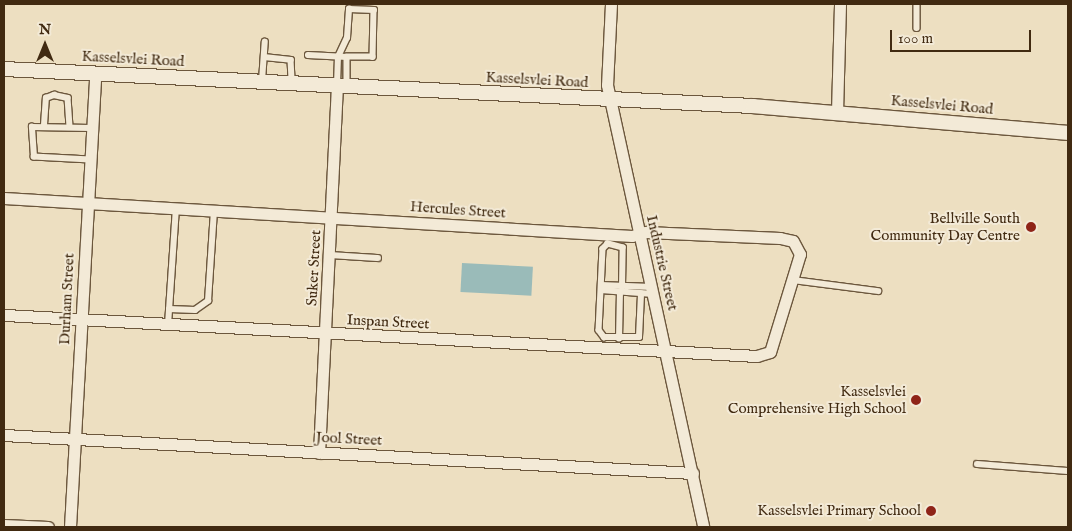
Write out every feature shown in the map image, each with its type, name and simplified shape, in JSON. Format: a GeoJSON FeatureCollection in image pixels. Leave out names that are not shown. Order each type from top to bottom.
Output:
{"type":"FeatureCollection","features":[{"type":"Feature","properties":{"kind":"street","name":"Industrie Street"},"geometry":{"type":"LineString","coordinates":[[611,4],[610,101],[668,353],[703,527]]}},
{"type":"Feature","properties":{"kind":"street"},"geometry":{"type":"LineString","coordinates":[[837,112],[840,4]]}},
{"type":"Feature","properties":{"kind":"street","name":"Kasselsvlei Road"},"geometry":{"type":"LineString","coordinates":[[4,69],[837,112],[1068,133]]}},
{"type":"Feature","properties":{"kind":"street","name":"Durham Street"},"geometry":{"type":"LineString","coordinates":[[70,527],[95,73]]}},
{"type":"Feature","properties":{"kind":"street","name":"Suker Street"},"geometry":{"type":"LineString","coordinates":[[319,453],[331,217],[342,85]]}},
{"type":"Feature","properties":{"kind":"street","name":"Hercules Street"},"geometry":{"type":"LineString","coordinates":[[4,198],[793,241],[800,254],[770,352]]}},
{"type":"Feature","properties":{"kind":"street","name":"Inspan Street"},"geometry":{"type":"LineString","coordinates":[[4,315],[668,353],[756,356],[770,352]]}},
{"type":"Feature","properties":{"kind":"street","name":"Jool Street"},"geometry":{"type":"LineString","coordinates":[[4,436],[693,473]]}},
{"type":"Feature","properties":{"kind":"street"},"geometry":{"type":"LineString","coordinates":[[4,525],[48,527]]}},
{"type":"Feature","properties":{"kind":"lane"},"geometry":{"type":"LineString","coordinates":[[917,4],[917,28]]}},
{"type":"Feature","properties":{"kind":"lane"},"geometry":{"type":"LineString","coordinates":[[308,55],[338,57],[373,57],[374,10],[349,10],[347,38],[338,57],[342,85]]}},
{"type":"Feature","properties":{"kind":"lane"},"geometry":{"type":"LineString","coordinates":[[262,81],[265,42]]}},
{"type":"Feature","properties":{"kind":"lane"},"geometry":{"type":"LineString","coordinates":[[264,57],[291,60],[292,83]]}},
{"type":"Feature","properties":{"kind":"lane"},"geometry":{"type":"LineString","coordinates":[[342,85],[347,57]]}},
{"type":"Feature","properties":{"kind":"lane"},"geometry":{"type":"LineString","coordinates":[[44,125],[46,98],[54,95],[68,98],[70,126]]}},
{"type":"Feature","properties":{"kind":"lane"},"geometry":{"type":"LineString","coordinates":[[90,160],[32,156],[32,126],[92,128]]}},
{"type":"Feature","properties":{"kind":"lane"},"geometry":{"type":"LineString","coordinates":[[168,325],[176,208]]}},
{"type":"Feature","properties":{"kind":"lane"},"geometry":{"type":"LineString","coordinates":[[169,309],[195,310],[208,301],[214,210]]}},
{"type":"Feature","properties":{"kind":"lane"},"geometry":{"type":"LineString","coordinates":[[619,339],[623,248],[610,243],[603,249],[600,333],[619,339],[639,337],[641,294]]}},
{"type":"Feature","properties":{"kind":"lane"},"geometry":{"type":"LineString","coordinates":[[329,255],[378,258]]}},
{"type":"Feature","properties":{"kind":"lane"},"geometry":{"type":"LineString","coordinates":[[793,280],[878,291]]}},
{"type":"Feature","properties":{"kind":"lane"},"geometry":{"type":"LineString","coordinates":[[601,287],[641,294],[652,290]]}},
{"type":"Feature","properties":{"kind":"lane"},"geometry":{"type":"LineString","coordinates":[[621,290],[652,290]]}},
{"type":"Feature","properties":{"kind":"lane"},"geometry":{"type":"LineString","coordinates":[[977,464],[1068,471]]}},
{"type":"Feature","properties":{"kind":"water"},"geometry":{"type":"Polygon","coordinates":[[[462,263],[533,267],[531,296],[460,292],[462,263]]]}},
{"type":"Feature","properties":{"kind":"place","name":"Bellville South Community Day Centre"},"geometry":{"type":"Point","coordinates":[1031,227]}},
{"type":"Feature","properties":{"kind":"place","name":"Kasselsvlei Comprehensive High School"},"geometry":{"type":"Point","coordinates":[916,400]}},
{"type":"Feature","properties":{"kind":"place","name":"Kasselsvlei Primary School"},"geometry":{"type":"Point","coordinates":[931,511]}}]}
